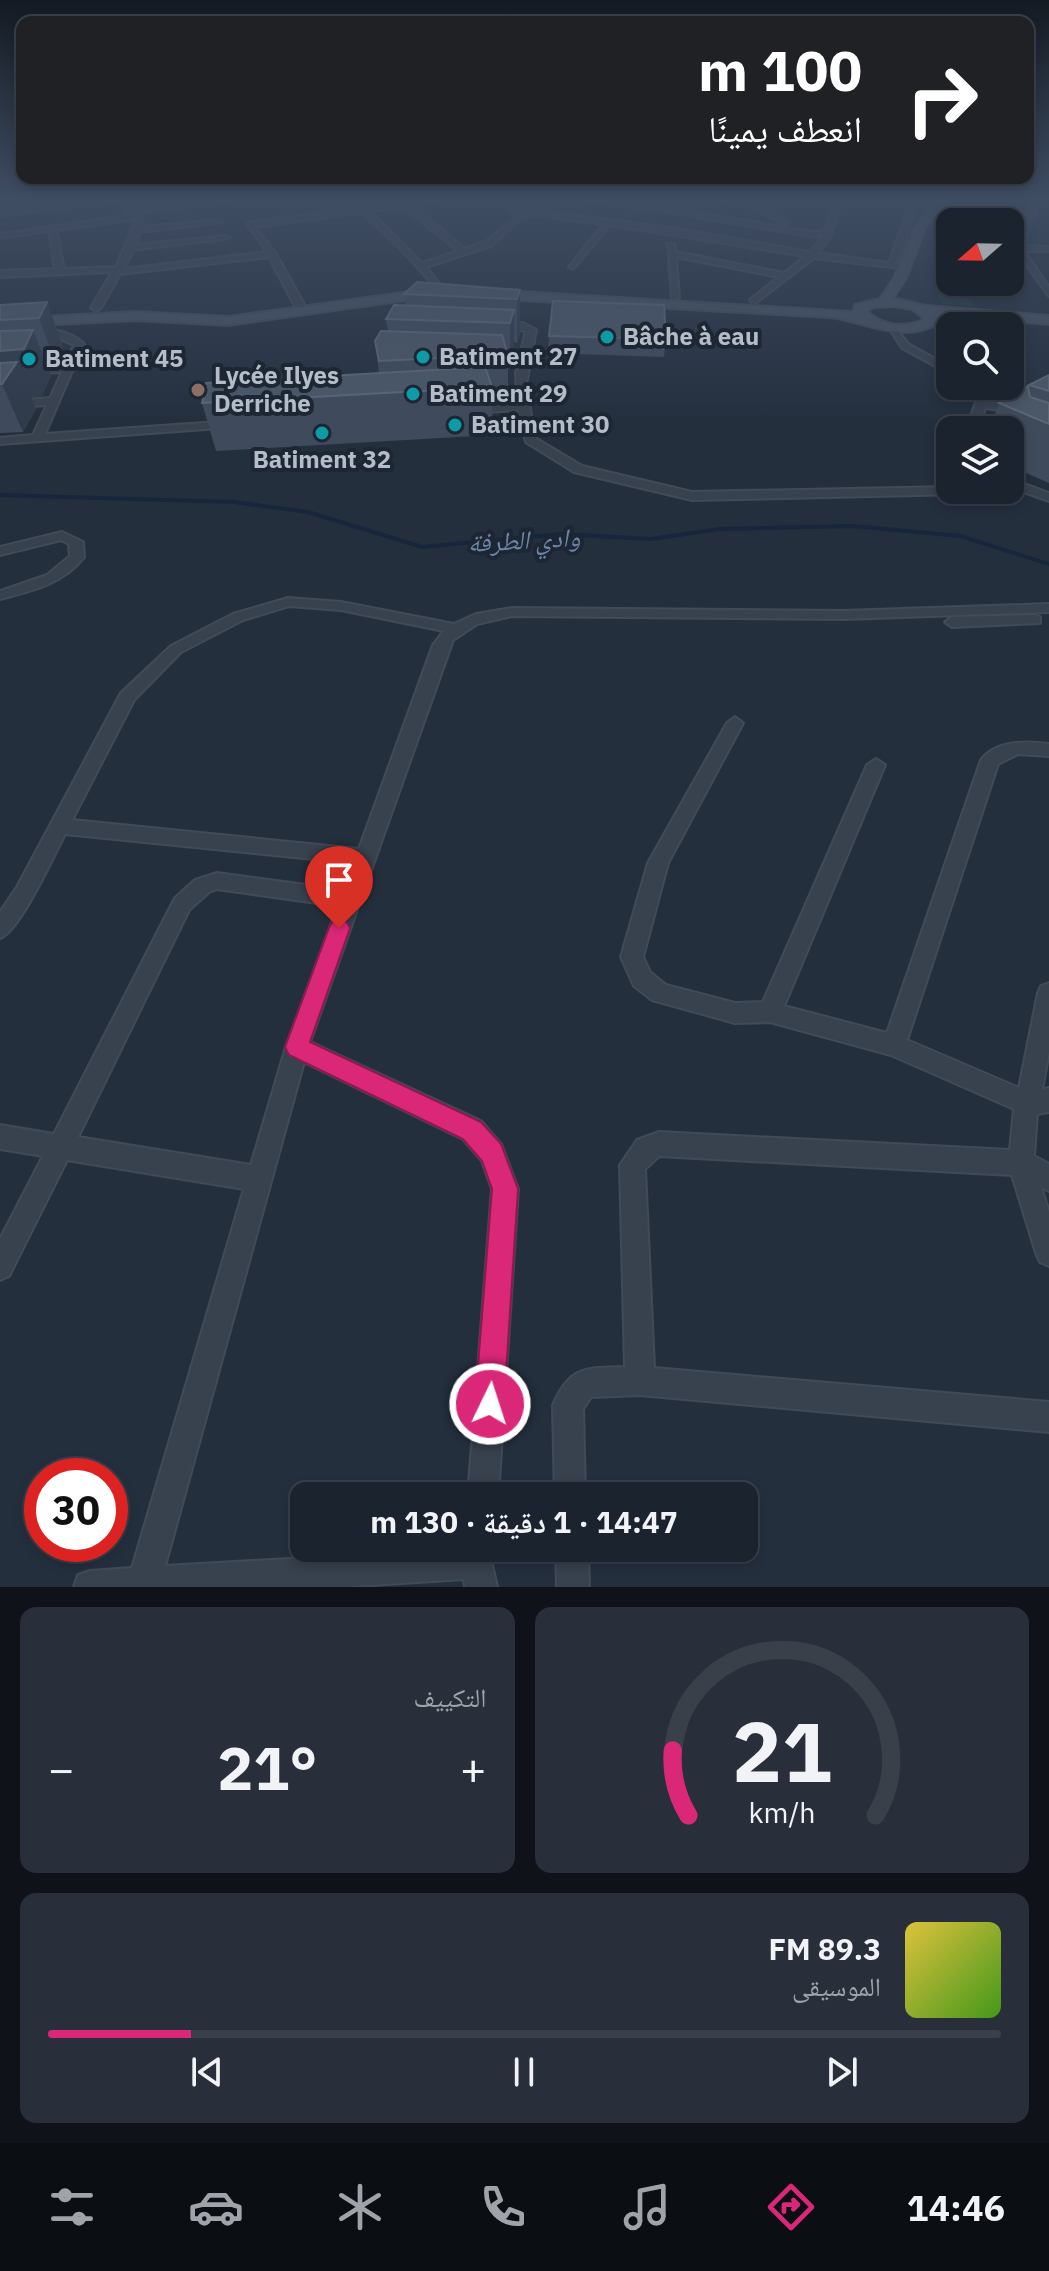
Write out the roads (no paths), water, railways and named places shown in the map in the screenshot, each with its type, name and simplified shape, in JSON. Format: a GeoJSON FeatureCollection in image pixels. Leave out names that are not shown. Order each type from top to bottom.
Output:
{"type":"FeatureCollection","features":[{"type":"Feature","properties":{"kind":"main road"},"geometry":{"type":"LineString","coordinates":[[884,302],[896,272]]}},
{"type":"Feature","properties":{"kind":"main road"},"geometry":{"type":"LineString","coordinates":[[910,293],[917,272]]}},
{"type":"Feature","properties":{"kind":"main road"},"geometry":{"type":"LineString","coordinates":[[0,315],[96,308],[223,313],[438,287],[463,291],[862,313],[910,293]]}},
{"type":"Feature","properties":{"kind":"main road"},"geometry":{"type":"LineString","coordinates":[[0,323],[136,316],[228,321],[418,301],[463,291],[753,302],[862,313],[891,328],[916,328],[929,316],[1049,323]]}},
{"type":"Feature","properties":{"kind":"main road"},"geometry":{"type":"LineString","coordinates":[[910,293],[929,316]]}},
{"type":"Feature","properties":{"kind":"street"},"geometry":{"type":"LineString","coordinates":[[0,274],[39,272]]}},
{"type":"Feature","properties":{"kind":"street"},"geometry":{"type":"LineString","coordinates":[[96,308],[116,272]]}},
{"type":"Feature","properties":{"kind":"street"},"geometry":{"type":"LineString","coordinates":[[282,272],[300,306]]}},
{"type":"Feature","properties":{"kind":"street"},"geometry":{"type":"LineString","coordinates":[[426,272],[438,287]]}},
{"type":"Feature","properties":{"kind":"street"},"geometry":{"type":"LineString","coordinates":[[673,272],[675,298]]}},
{"type":"Feature","properties":{"kind":"street"},"geometry":{"type":"LineString","coordinates":[[766,272],[787,276]]}},
{"type":"Feature","properties":{"kind":"street"},"geometry":{"type":"LineString","coordinates":[[753,302],[792,272]]}},
{"type":"Feature","properties":{"kind":"street"},"geometry":{"type":"LineString","coordinates":[[1034,272],[1049,293]]}},
{"type":"Feature","properties":{"kind":"street"},"geometry":{"type":"LineString","coordinates":[[478,323],[531,330],[519,375],[521,407],[530,440],[578,469],[692,496],[936,491]]}},
{"type":"Feature","properties":{"kind":"street"},"geometry":{"type":"LineString","coordinates":[[891,328],[905,346],[936,363]]}},
{"type":"Feature","properties":{"kind":"street"},"geometry":{"type":"LineString","coordinates":[[0,332],[54,335],[79,344],[37,439]]}},
{"type":"Feature","properties":{"kind":"street"},"geometry":{"type":"LineString","coordinates":[[511,348],[526,349]]}},
{"type":"Feature","properties":{"kind":"street"},"geometry":{"type":"LineString","coordinates":[[0,372],[71,368]]}},
{"type":"Feature","properties":{"kind":"street"},"geometry":{"type":"LineString","coordinates":[[503,374],[519,375]]}},
{"type":"Feature","properties":{"kind":"street"},"geometry":{"type":"LineString","coordinates":[[979,416],[982,400]]}},
{"type":"Feature","properties":{"kind":"street"},"geometry":{"type":"LineString","coordinates":[[0,405],[56,401]]}},
{"type":"Feature","properties":{"kind":"street"},"geometry":{"type":"LineString","coordinates":[[981,404],[1049,414]]}},
{"type":"Feature","properties":{"kind":"street"},"geometry":{"type":"LineString","coordinates":[[460,410],[521,407]]}},
{"type":"Feature","properties":{"kind":"street"},"geometry":{"type":"LineString","coordinates":[[0,441],[247,422]]}},
{"type":"Feature","properties":{"kind":"street"},"geometry":{"type":"LineString","coordinates":[[1024,488],[1049,497]]}},
{"type":"Feature","properties":{"kind":"street"},"geometry":{"type":"LineString","coordinates":[[0,551],[62,536],[76,542],[77,557],[66,571],[40,585],[0,595]]}},
{"type":"Feature","properties":{"kind":"street"},"geometry":{"type":"LineString","coordinates":[[0,929],[24,893],[127,697],[176,649],[238,617],[288,602],[341,606],[464,625],[723,627],[1049,620]]}},
{"type":"Feature","properties":{"kind":"street"},"geometry":{"type":"LineString","coordinates":[[144,1585],[297,1047],[441,645],[464,625],[512,612],[844,615],[1049,608]]}},
{"type":"Feature","properties":{"kind":"street"},"geometry":{"type":"LineString","coordinates":[[735,723],[658,863],[632,957],[642,979],[660,993],[735,1013],[770,1012],[894,1045],[1039,1102]]}},
{"type":"Feature","properties":{"kind":"street"},"geometry":{"type":"LineString","coordinates":[[894,1045],[990,760],[1005,750],[1024,746],[1049,750]]}},
{"type":"Feature","properties":{"kind":"street"},"geometry":{"type":"LineString","coordinates":[[770,1012],[876,765]]}},
{"type":"Feature","properties":{"kind":"street"},"geometry":{"type":"LineString","coordinates":[[59,826],[365,857]]}},
{"type":"Feature","properties":{"kind":"street"},"geometry":{"type":"LineString","coordinates":[[0,1267],[182,904],[202,886],[217,881],[350,899]]}},
{"type":"Feature","properties":{"kind":"street"},"geometry":{"type":"LineString","coordinates":[[1049,993],[1039,1102],[1024,1120],[1021,1163],[1049,1253]]}},
{"type":"Feature","properties":{"kind":"street"},"geometry":{"type":"LineString","coordinates":[[297,1047],[472,1130],[492,1153],[505,1189],[484,1482]]}},
{"type":"Feature","properties":{"kind":"street"},"geometry":{"type":"LineString","coordinates":[[0,1137],[259,1179]]}},
{"type":"Feature","properties":{"kind":"street"},"geometry":{"type":"LineString","coordinates":[[640,1381],[632,1165],[646,1149],[659,1144],[1021,1163],[1049,1178]]}},
{"type":"Feature","properties":{"kind":"street"},"geometry":{"type":"LineString","coordinates":[[570,1482],[568,1405],[584,1383],[640,1381],[1049,1417]]}},
{"type":"Feature","properties":{"kind":"street"},"geometry":{"type":"LineString","coordinates":[[572,1562],[573,1587]]}},
{"type":"Feature","properties":{"kind":"street"},"geometry":{"type":"LineString","coordinates":[[90,1587],[277,1581],[479,1566]]}},
{"type":"Feature","properties":{"kind":"waterway","name":"وادي الطرفة"},"geometry":{"type":"LineString","coordinates":[[0,495],[234,502],[308,512],[422,547],[561,534],[651,539],[719,529],[853,526],[960,536],[1049,564]]}},
{"type":"Feature","properties":{"kind":"place","name":"Bâche à eau"},"geometry":{"type":"Point","coordinates":[607,337]}},
{"type":"Feature","properties":{"kind":"place","name":"Batiment 27"},"geometry":{"type":"Point","coordinates":[423,357]}},
{"type":"Feature","properties":{"kind":"place","name":"Batiment 45"},"geometry":{"type":"Point","coordinates":[29,359]}},
{"type":"Feature","properties":{"kind":"place","name":"Lycée Ilyes Derriche"},"geometry":{"type":"Point","coordinates":[198,390]}},
{"type":"Feature","properties":{"kind":"place","name":"Batiment 29"},"geometry":{"type":"Point","coordinates":[413,394]}},
{"type":"Feature","properties":{"kind":"place","name":"Batiment 30"},"geometry":{"type":"Point","coordinates":[455,425]}},
{"type":"Feature","properties":{"kind":"place","name":"Batiment 32"},"geometry":{"type":"Point","coordinates":[322,433]}}]}
